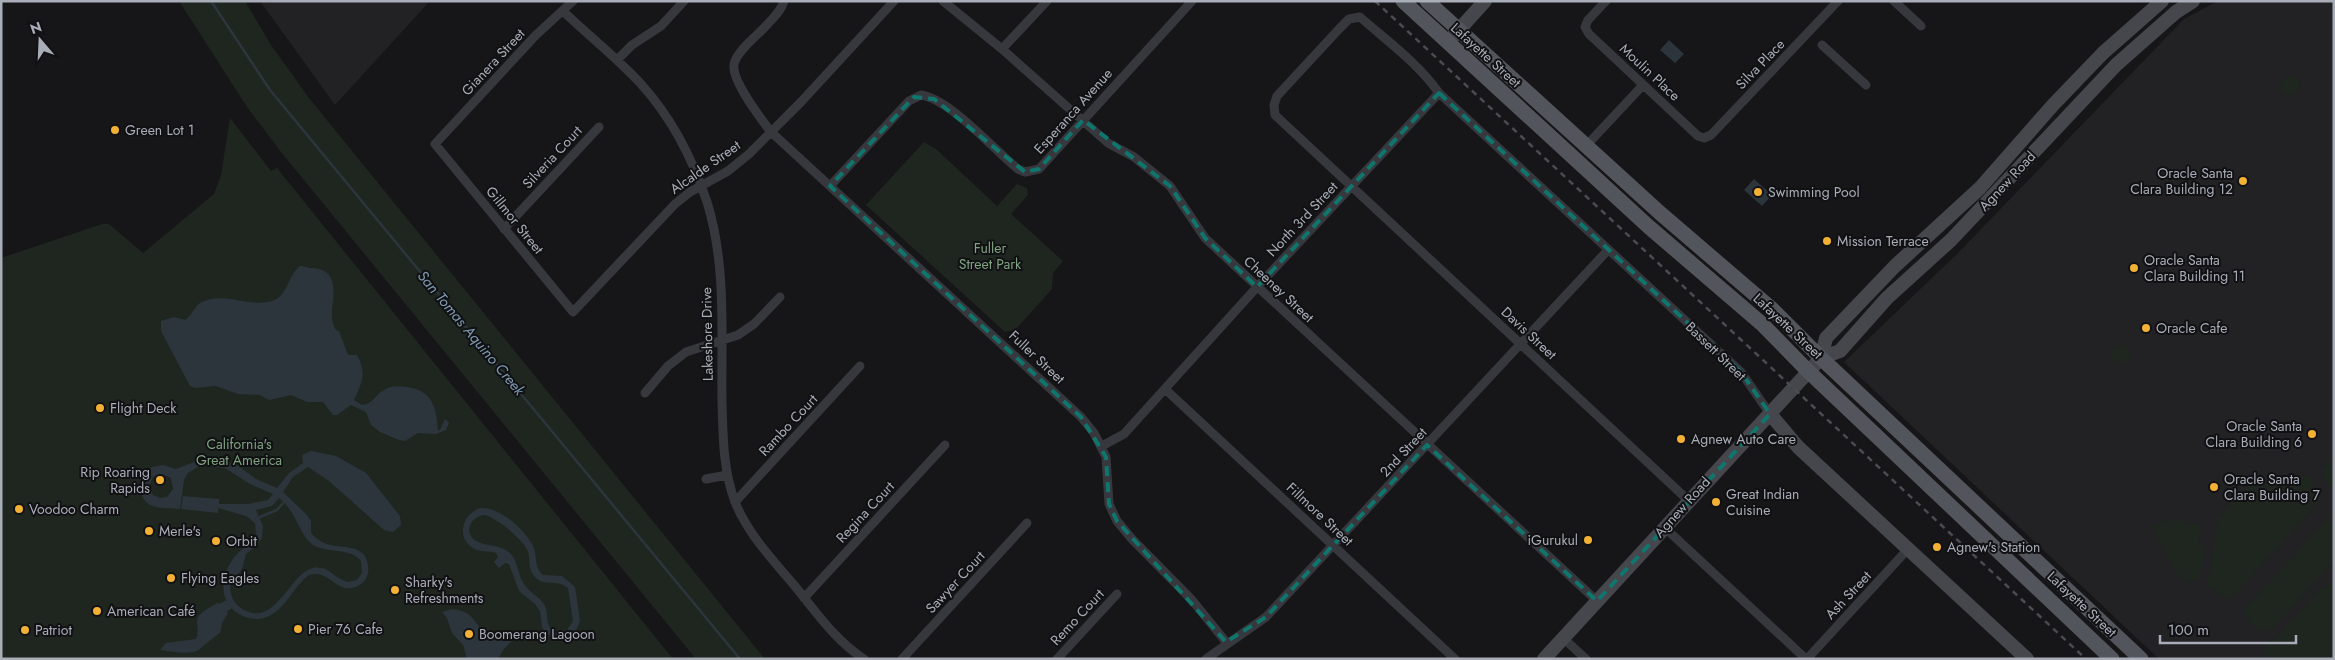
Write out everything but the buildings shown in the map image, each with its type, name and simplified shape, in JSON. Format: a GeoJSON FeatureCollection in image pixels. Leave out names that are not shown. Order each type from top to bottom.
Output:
{"type":"FeatureCollection","features":[{"type":"Feature","properties":{"kind":"main road","name":"Lafayette Street"},"geometry":{"type":"LineString","coordinates":[[1403,1],[1649,227],[1762,324],[1808,371],[2112,659]]}},
{"type":"Feature","properties":{"kind":"main road","name":"Lafayette Street"},"geometry":{"type":"LineString","coordinates":[[1427,1],[1660,214],[1773,310],[1821,358],[2141,659]]}},
{"type":"Feature","properties":{"kind":"main road"},"geometry":{"type":"LineString","coordinates":[[1448,42],[1485,1]]}},
{"type":"Feature","properties":{"kind":"main road","name":"Agnew Road"},"geometry":{"type":"LineString","coordinates":[[1821,358],[1826,338],[1895,266],[1980,188],[2053,105],[2103,53],[2162,1]]}},
{"type":"Feature","properties":{"kind":"main road","name":"Agnew Road"},"geometry":{"type":"LineString","coordinates":[[1544,659],[1808,371],[1821,358],[1840,351],[1887,298],[1951,240],[2116,65],[2176,12],[2192,1]]}},
{"type":"Feature","properties":{"kind":"main road","name":"Bassett Street"},"geometry":{"type":"LineString","coordinates":[[1770,414],[1778,427],[1798,447],[2026,659]]}},
{"type":"Feature","properties":{"kind":"street","name":"Gianera Street"},"geometry":{"type":"LineString","coordinates":[[435,144],[536,36],[564,12],[573,1]]}},
{"type":"Feature","properties":{"kind":"street"},"geometry":{"type":"LineString","coordinates":[[617,60],[632,45],[661,26],[684,1]]}},
{"type":"Feature","properties":{"kind":"street","name":"Fuller Street"},"geometry":{"type":"LineString","coordinates":[[784,1],[778,12],[738,56],[732,67],[735,78],[770,131],[1081,417],[1102,446],[1106,457],[1109,504],[1117,521],[1132,539],[1192,600],[1226,642]]}},
{"type":"Feature","properties":{"kind":"street","name":"Alcalde Street"},"geometry":{"type":"LineString","coordinates":[[573,312],[675,204],[701,185],[739,163],[801,102],[894,1]]}},
{"type":"Feature","properties":{"kind":"street","name":"Cheeney Street"},"geometry":{"type":"LineString","coordinates":[[943,1],[1002,49],[1108,143],[1134,157],[1170,186],[1205,238],[1427,446],[1597,600]]}},
{"type":"Feature","properties":{"kind":"street"},"geometry":{"type":"LineString","coordinates":[[1002,49],[1047,1]]}},
{"type":"Feature","properties":{"kind":"street","name":"Esperanca Avenue"},"geometry":{"type":"LineString","coordinates":[[830,186],[909,100],[921,95],[934,99],[961,118],[1012,165],[1025,172],[1039,169],[1192,1]]}},
{"type":"Feature","properties":{"kind":"street","name":"Moulin Place"},"geometry":{"type":"LineString","coordinates":[[1606,1],[1588,20],[1585,27],[1589,34],[1698,136]]}},
{"type":"Feature","properties":{"kind":"street","name":"Silva Place"},"geometry":{"type":"LineString","coordinates":[[1698,136],[1704,138],[1711,135],[1838,1]]}},
{"type":"Feature","properties":{"kind":"street"},"geometry":{"type":"LineString","coordinates":[[1894,1],[1921,26]]}},
{"type":"Feature","properties":{"kind":"street","name":"Lakeshore Drive"},"geometry":{"type":"LineString","coordinates":[[564,12],[642,85],[665,116],[684,148],[701,185],[712,220],[718,253],[723,442],[727,475],[735,502],[758,542],[834,635],[864,659]]}},
{"type":"Feature","properties":{"kind":"street","name":"Davis Street"},"geometry":{"type":"LineString","coordinates":[[1439,93],[1411,61],[1360,17],[1349,19],[1340,28],[1277,96],[1274,109],[1275,115],[1280,120],[1688,500]]}},
{"type":"Feature","properties":{"kind":"street"},"geometry":{"type":"LineString","coordinates":[[1822,45],[1866,85]]}},
{"type":"Feature","properties":{"kind":"street"},"geometry":{"type":"LineString","coordinates":[[1586,146],[1643,85]]}},
{"type":"Feature","properties":{"kind":"street","name":"North 3rd Street"},"geometry":{"type":"LineString","coordinates":[[1102,446],[1124,434],[1257,287],[1439,93]]}},
{"type":"Feature","properties":{"kind":"street","name":"Bassett Street"},"geometry":{"type":"LineString","coordinates":[[1439,93],[1741,372],[1770,414]]}},
{"type":"Feature","properties":{"kind":"street","name":"Silveria Court"},"geometry":{"type":"LineString","coordinates":[[504,229],[599,126]]}},
{"type":"Feature","properties":{"kind":"street","name":"Gillmor Street"},"geometry":{"type":"LineString","coordinates":[[435,144],[573,312]]}},
{"type":"Feature","properties":{"kind":"street","name":"2nd Street"},"geometry":{"type":"LineString","coordinates":[[1206,659],[1226,642],[1266,617],[1608,250]]}},
{"type":"Feature","properties":{"kind":"street"},"geometry":{"type":"LineString","coordinates":[[645,393],[668,366],[686,352],[738,335],[754,324],[780,297]]}},
{"type":"Feature","properties":{"kind":"street","name":"Rambo Court"},"geometry":{"type":"LineString","coordinates":[[735,502],[860,366]]}},
{"type":"Feature","properties":{"kind":"street","name":"Fillmore Street"},"geometry":{"type":"LineString","coordinates":[[1165,389],[1455,659]]}},
{"type":"Feature","properties":{"kind":"street","name":"Regina Court"},"geometry":{"type":"LineString","coordinates":[[804,598],[945,445]]}},
{"type":"Feature","properties":{"kind":"street"},"geometry":{"type":"LineString","coordinates":[[706,479],[727,475]]}},
{"type":"Feature","properties":{"kind":"street","name":"Sawyer Court"},"geometry":{"type":"LineString","coordinates":[[902,659],[1027,523]]}},
{"type":"Feature","properties":{"kind":"street"},"geometry":{"type":"LineString","coordinates":[[1664,527],[1807,659]]}},
{"type":"Feature","properties":{"kind":"street","name":"Ash Street"},"geometry":{"type":"LineString","coordinates":[[1807,659],[1908,549]]}},
{"type":"Feature","properties":{"kind":"street","name":"Remo Court"},"geometry":{"type":"LineString","coordinates":[[1057,659],[1116,594]]}},
{"type":"Feature","properties":{"kind":"street"},"geometry":{"type":"LineString","coordinates":[[1563,638],[1586,659]]}},
{"type":"Feature","properties":{"kind":"highlighted area"},"geometry":{"type":"Polygon","coordinates":[[[1439,93],[1741,372],[1770,414],[1597,601],[1427,445],[1266,617],[1226,642],[1117,521],[1109,504],[1106,457],[1081,417],[830,186],[914,97],[934,99],[1025,172],[1039,169],[1083,120],[1170,186],[1205,238],[1257,287],[1439,93]]]}},
{"type":"Feature","properties":{"kind":"shaded area"},"geometry":{"type":"Polygon","coordinates":[[[260,1],[430,1],[335,105],[260,1]]]}},
{"type":"Feature","properties":{"kind":"shaded area"},"geometry":{"type":"Polygon","coordinates":[[[2218,1],[2334,1],[2334,659],[2159,659],[1844,362],[1958,253],[2184,19],[2218,1]]]}},
{"type":"Feature","properties":{"kind":"shaded area"},"geometry":{"type":"Polygon","coordinates":[[[1669,40],[1684,54],[1675,63],[1660,50],[1669,40]]]}},
{"type":"Feature","properties":{"kind":"shaded area","name":"Swimming Pool"},"geometry":{"type":"Polygon","coordinates":[[[1754,179],[1772,195],[1762,206],[1744,190],[1754,179]]]}},
{"type":"Feature","properties":{"kind":"shaded area"},"geometry":{"type":"Polygon","coordinates":[[[300,266],[322,270],[332,280],[333,324],[336,330],[339,331],[348,355],[357,355],[363,373],[354,400],[362,405],[371,401],[387,388],[398,386],[416,389],[423,392],[432,401],[438,430],[440,430],[445,419],[449,423],[446,430],[436,434],[418,433],[405,441],[399,440],[380,432],[371,425],[366,412],[351,405],[337,415],[333,415],[323,402],[307,402],[291,395],[269,400],[260,395],[238,394],[216,386],[195,388],[190,386],[161,331],[161,321],[174,317],[185,320],[200,303],[209,299],[227,298],[263,303],[272,301],[285,290],[300,266]]]}},
{"type":"Feature","properties":{"kind":"shaded area"},"geometry":{"type":"Polygon","coordinates":[[[311,451],[336,456],[366,473],[400,516],[401,525],[393,532],[384,530],[329,481],[308,467],[293,477],[283,492],[306,514],[311,521],[311,533],[316,538],[327,544],[352,548],[362,553],[368,565],[367,577],[358,586],[346,588],[321,575],[309,575],[281,607],[269,616],[254,619],[246,617],[239,614],[227,602],[223,586],[227,569],[232,561],[256,535],[255,523],[246,516],[218,508],[218,513],[181,509],[183,496],[219,499],[219,504],[248,504],[268,500],[273,494],[250,484],[225,468],[201,465],[188,473],[184,480],[180,509],[162,508],[149,504],[142,495],[141,489],[144,477],[152,467],[163,465],[176,469],[202,459],[225,461],[237,465],[256,479],[277,488],[289,473],[303,463],[302,455],[311,451]],[[162,474],[153,477],[149,486],[153,495],[160,498],[167,497],[173,489],[171,478],[162,474]],[[279,498],[272,506],[256,510],[263,526],[262,538],[246,554],[242,569],[230,585],[231,595],[236,604],[253,613],[263,612],[272,607],[304,572],[313,568],[323,568],[348,582],[357,580],[362,573],[361,561],[351,554],[319,548],[308,541],[290,510],[279,498]]]}},
{"type":"Feature","properties":{"kind":"shaded area"},"geometry":{"type":"Polygon","coordinates":[[[480,508],[487,508],[511,520],[524,533],[533,546],[540,572],[543,575],[562,576],[575,587],[580,621],[576,631],[569,637],[556,638],[545,633],[542,627],[540,611],[535,604],[519,591],[509,564],[505,563],[499,568],[494,562],[498,557],[496,553],[479,550],[468,544],[464,538],[463,526],[469,515],[480,508]],[[484,515],[472,521],[469,530],[470,534],[477,541],[499,547],[510,553],[515,560],[524,584],[545,606],[550,628],[556,632],[567,630],[573,621],[568,588],[560,584],[540,581],[536,578],[530,569],[526,547],[509,530],[489,516],[484,515]]]}},
{"type":"Feature","properties":{"kind":"shaded area"},"geometry":{"type":"Polygon","coordinates":[[[217,603],[222,604],[228,613],[222,623],[220,633],[197,651],[183,653],[160,650],[166,643],[196,639],[198,631],[197,619],[204,611],[217,603]]]}},
{"type":"Feature","properties":{"kind":"shaded area","name":"Boomerang Lagoon"},"geometry":{"type":"Polygon","coordinates":[[[452,609],[460,610],[470,615],[488,635],[507,638],[512,641],[498,659],[467,659],[463,645],[452,633],[447,618],[442,612],[452,609]]]}},
{"type":"Feature","properties":{"kind":"green space"},"geometry":{"type":"Polygon","coordinates":[[[179,1],[245,1],[271,45],[309,98],[765,659],[696,659],[281,152],[247,107],[179,1]]]}},
{"type":"Feature","properties":{"kind":"green space"},"geometry":{"type":"Polygon","coordinates":[[[2290,76],[2297,79],[2300,86],[2297,93],[2290,96],[2283,93],[2280,86],[2283,79],[2290,76]]]}},
{"type":"Feature","properties":{"kind":"green space","name":"California's Great America"},"geometry":{"type":"Polygon","coordinates":[[[230,118],[271,171],[277,168],[673,659],[1,659],[1,258],[102,224],[109,224],[143,253],[214,194],[221,175],[230,118]]]}},
{"type":"Feature","properties":{"kind":"green space","name":"Fuller Street Park"},"geometry":{"type":"Polygon","coordinates":[[[924,142],[936,149],[997,206],[1017,184],[1027,188],[1028,195],[1011,214],[1063,261],[1053,273],[1052,289],[1015,330],[1005,332],[866,205],[924,142]]]}},
{"type":"Feature","properties":{"kind":"green space"},"geometry":{"type":"Polygon","coordinates":[[[2121,344],[2128,347],[2131,354],[2128,361],[2121,364],[2114,361],[2111,354],[2114,347],[2121,344]]]}},
{"type":"Feature","properties":{"kind":"green space"},"geometry":{"type":"Polygon","coordinates":[[[2334,457],[2334,486],[2329,486],[2323,479],[2323,469],[2334,457]]]}},
{"type":"Feature","properties":{"kind":"green space"},"geometry":{"type":"Polygon","coordinates":[[[2310,475],[2317,493],[2318,503],[2232,598],[2227,599],[2207,586],[2219,518],[2243,490],[2250,485],[2266,480],[2310,475]]]}},
{"type":"Feature","properties":{"kind":"green space"},"geometry":{"type":"Polygon","coordinates":[[[2334,515],[2334,562],[2271,630],[2258,630],[2254,627],[2244,610],[2326,520],[2334,515]]]}},
{"type":"Feature","properties":{"kind":"green space"},"geometry":{"type":"Polygon","coordinates":[[[2167,519],[2192,523],[2202,522],[2198,542],[2200,546],[2206,545],[2200,577],[2194,582],[2181,580],[2158,541],[2153,527],[2167,519]]]}},
{"type":"Feature","properties":{"kind":"green space"},"geometry":{"type":"Polygon","coordinates":[[[2334,578],[2334,659],[2265,658],[2265,649],[2322,587],[2324,589],[2334,578]]]}},
{"type":"Feature","properties":{"kind":"waterway","name":"San Tomas Aquino Creek"},"geometry":{"type":"LineString","coordinates":[[211,1],[270,90],[740,659]]}},
{"type":"Feature","properties":{"kind":"waterway"},"geometry":{"type":"LineString","coordinates":[[260,517],[277,510],[284,502]]}},
{"type":"Feature","properties":{"kind":"waterway"},"geometry":{"type":"LineString","coordinates":[[224,607],[228,605]]}},
{"type":"Feature","properties":{"kind":"railway"},"geometry":{"type":"LineString","coordinates":[[1375,1],[2086,659]]}},
{"type":"Feature","properties":{"kind":"place","name":"Green Lot 1"},"geometry":{"type":"Point","coordinates":[115,130]}},
{"type":"Feature","properties":{"kind":"place","name":"Oracle Santa Clara Building 12"},"geometry":{"type":"Point","coordinates":[2243,181]}},
{"type":"Feature","properties":{"kind":"place","name":"Swimming Pool"},"geometry":{"type":"Point","coordinates":[1758,192]}},
{"type":"Feature","properties":{"kind":"place","name":"Mission Terrace"},"geometry":{"type":"Point","coordinates":[1827,241]}},
{"type":"Feature","properties":{"kind":"place","name":"Oracle Santa Clara Building 11"},"geometry":{"type":"Point","coordinates":[2134,268]}},
{"type":"Feature","properties":{"kind":"place","name":"Oracle Cafe"},"geometry":{"type":"Point","coordinates":[2146,328]}},
{"type":"Feature","properties":{"kind":"place","name":"Flight Deck"},"geometry":{"type":"Point","coordinates":[100,408]}},
{"type":"Feature","properties":{"kind":"place","name":"Oracle Santa Clara Building 6"},"geometry":{"type":"Point","coordinates":[2312,434]}},
{"type":"Feature","properties":{"kind":"place","name":"Agnew Auto Care"},"geometry":{"type":"Point","coordinates":[1681,439]}},
{"type":"Feature","properties":{"kind":"place","name":"Rip Roaring Rapids"},"geometry":{"type":"Point","coordinates":[160,480]}},
{"type":"Feature","properties":{"kind":"place","name":"Oracle Santa Clara Building 7"},"geometry":{"type":"Point","coordinates":[2214,487]}},
{"type":"Feature","properties":{"kind":"place","name":"Great Indian Cuisine"},"geometry":{"type":"Point","coordinates":[1716,502]}},
{"type":"Feature","properties":{"kind":"place","name":"Voodoo Charm"},"geometry":{"type":"Point","coordinates":[19,509]}},
{"type":"Feature","properties":{"kind":"place","name":"Merle's"},"geometry":{"type":"Point","coordinates":[149,531]}},
{"type":"Feature","properties":{"kind":"place","name":"iGurukul"},"geometry":{"type":"Point","coordinates":[1588,540]}},
{"type":"Feature","properties":{"kind":"place","name":"Orbit"},"geometry":{"type":"Point","coordinates":[216,541]}},
{"type":"Feature","properties":{"kind":"place","name":"Agnew's Station"},"geometry":{"type":"Point","coordinates":[1937,547]}},
{"type":"Feature","properties":{"kind":"place","name":"Flying Eagles"},"geometry":{"type":"Point","coordinates":[171,578]}},
{"type":"Feature","properties":{"kind":"place","name":"Sharky's Refreshments"},"geometry":{"type":"Point","coordinates":[395,590]}},
{"type":"Feature","properties":{"kind":"place","name":"American Café"},"geometry":{"type":"Point","coordinates":[97,611]}},
{"type":"Feature","properties":{"kind":"place","name":"Pier 76 Cafe"},"geometry":{"type":"Point","coordinates":[298,629]}},
{"type":"Feature","properties":{"kind":"place","name":"Patriot"},"geometry":{"type":"Point","coordinates":[25,630]}},
{"type":"Feature","properties":{"kind":"place","name":"Boomerang Lagoon"},"geometry":{"type":"Point","coordinates":[469,634]}}]}
